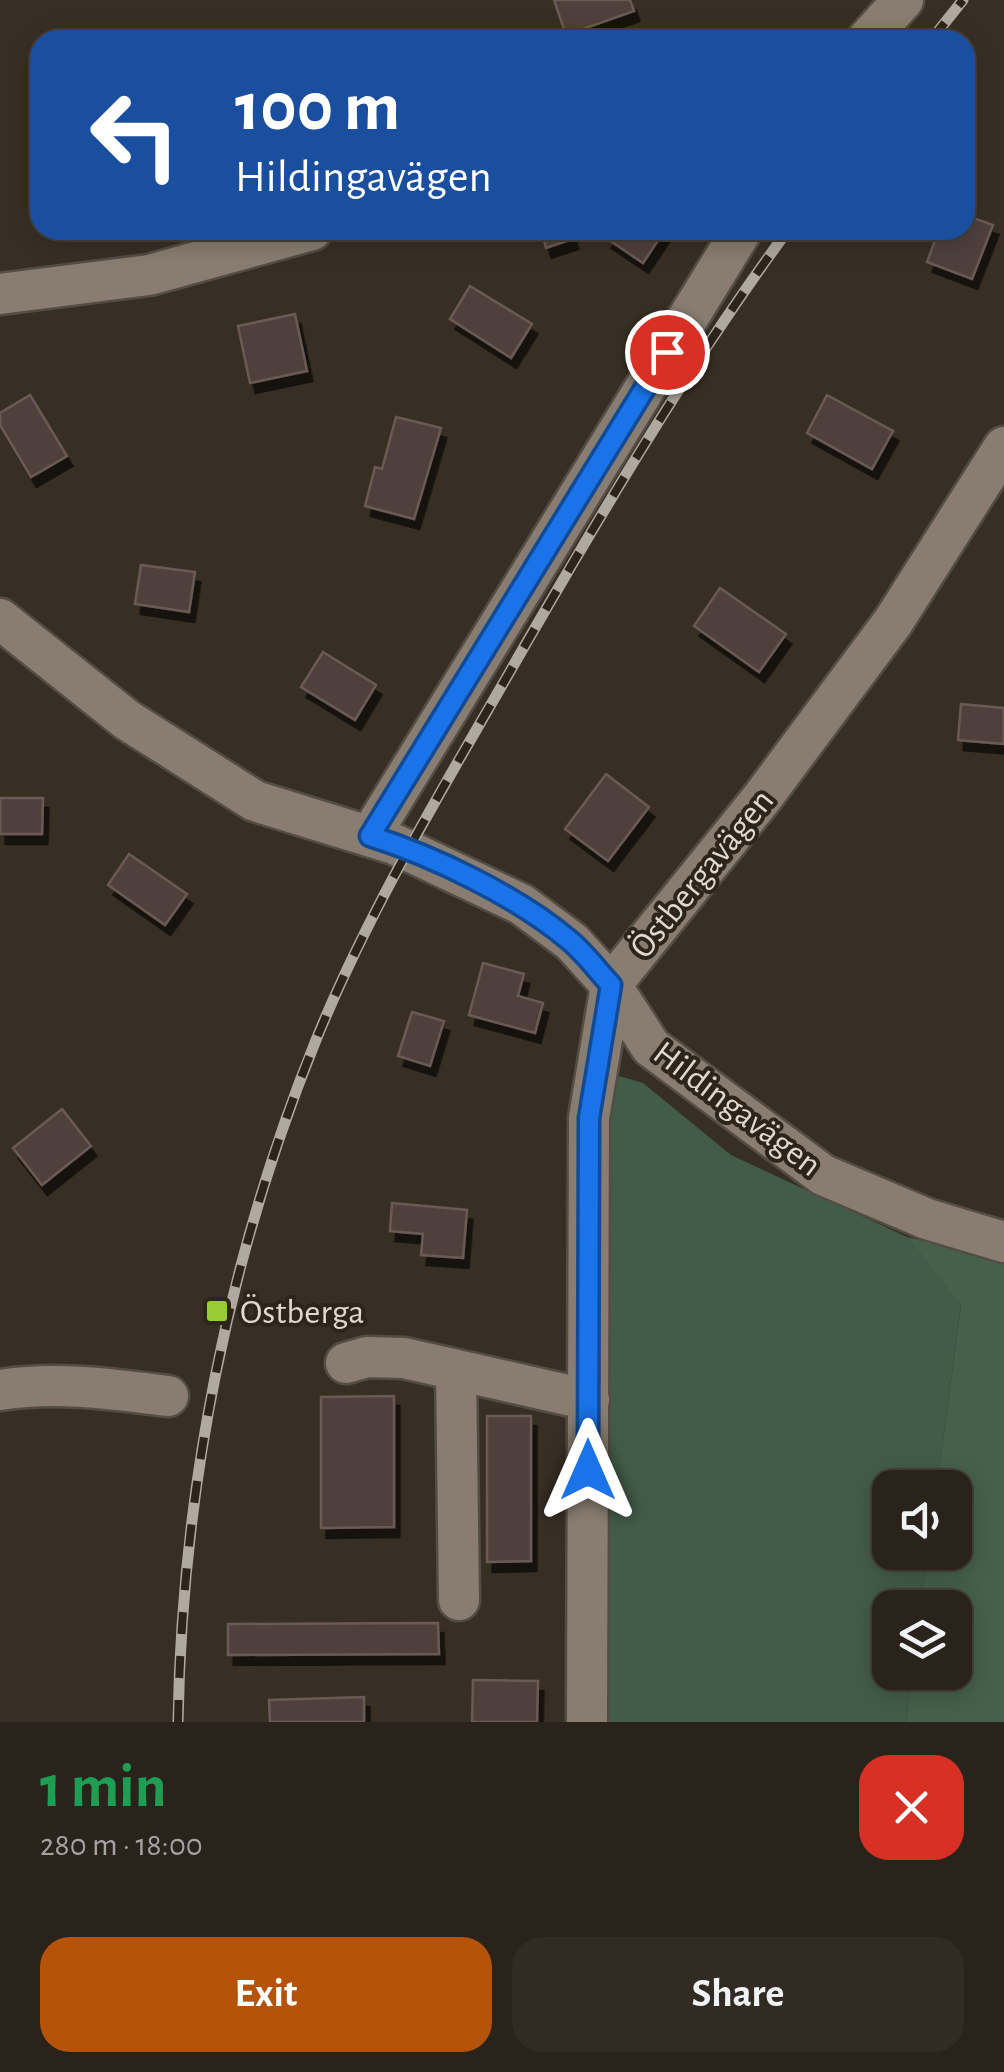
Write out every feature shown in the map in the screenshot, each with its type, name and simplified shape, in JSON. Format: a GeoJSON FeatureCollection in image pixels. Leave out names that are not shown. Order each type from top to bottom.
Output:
{"type":"FeatureCollection","features":[{"type":"Feature","properties":{"kind":"street"},"geometry":{"type":"LineString","coordinates":[[876,30],[903,0]]}},
{"type":"Feature","properties":{"kind":"street"},"geometry":{"type":"LineString","coordinates":[[0,294],[149,276],[277,240]]}},
{"type":"Feature","properties":{"kind":"street"},"geometry":{"type":"LineString","coordinates":[[370,836],[736,240]]}},
{"type":"Feature","properties":{"kind":"street","name":"Östbergavägen"},"geometry":{"type":"LineString","coordinates":[[588,1722],[589,1118],[611,985],[762,798],[894,622],[1004,447]]}},
{"type":"Feature","properties":{"kind":"street","name":"Hildingavägen"},"geometry":{"type":"LineString","coordinates":[[0,618],[127,720],[255,801],[394,844],[521,904],[572,942],[611,985],[652,1046],[822,1175],[927,1219],[1004,1242]]}},
{"type":"Feature","properties":{"kind":"street"},"geometry":{"type":"LineString","coordinates":[[346,1363],[367,1356],[404,1358],[588,1400]]}},
{"type":"Feature","properties":{"kind":"street"},"geometry":{"type":"LineString","coordinates":[[456,1370],[459,1600]]}},
{"type":"Feature","properties":{"kind":"street"},"geometry":{"type":"LineString","coordinates":[[0,1390],[33,1385],[97,1387],[168,1396]]}},
{"type":"Feature","properties":{"kind":"green space"},"geometry":{"type":"Polygon","coordinates":[[[619,1076],[643,1083],[731,1155],[907,1237],[961,1304],[939,1470],[872,1470],[872,1570],[926,1570],[923,1590],[872,1590],[872,1690],[910,1690],[906,1722],[599,1722],[601,1127],[619,1076]]]}},
{"type":"Feature","properties":{"kind":"green space"},"geometry":{"type":"Polygon","coordinates":[[[907,1237],[1004,1261],[1004,1722],[906,1722],[910,1690],[972,1690],[972,1590],[923,1590],[926,1570],[972,1570],[972,1470],[939,1470],[961,1305],[907,1237]]]}},
{"type":"Feature","properties":{"kind":"building"},"geometry":{"type":"Polygon","coordinates":[[[554,0],[630,0],[634,11],[580,30],[564,30],[554,0]]]}},
{"type":"Feature","properties":{"kind":"building"},"geometry":{"type":"Polygon","coordinates":[[[975,219],[993,225],[972,279],[927,262],[935,240],[975,240],[975,219]]]}},
{"type":"Feature","properties":{"kind":"building"},"geometry":{"type":"Polygon","coordinates":[[[544,240],[570,240],[546,248],[544,240]]]}},
{"type":"Feature","properties":{"kind":"building"},"geometry":{"type":"Polygon","coordinates":[[[609,240],[658,240],[643,263],[609,240]]]}},
{"type":"Feature","properties":{"kind":"building"},"geometry":{"type":"Polygon","coordinates":[[[470,286],[532,324],[511,358],[450,319],[470,286]]]}},
{"type":"Feature","properties":{"kind":"building"},"geometry":{"type":"Polygon","coordinates":[[[295,314],[307,371],[250,383],[238,326],[295,314]]]}},
{"type":"Feature","properties":{"kind":"building"},"geometry":{"type":"Polygon","coordinates":[[[30,395],[67,456],[31,477],[0,425],[0,413],[30,395]]]}},
{"type":"Feature","properties":{"kind":"building"},"geometry":{"type":"Polygon","coordinates":[[[827,395],[893,431],[872,469],[807,433],[827,395]]]}},
{"type":"Feature","properties":{"kind":"building"},"geometry":{"type":"Polygon","coordinates":[[[396,417],[441,428],[414,519],[365,506],[375,467],[382,469],[396,417]]]}},
{"type":"Feature","properties":{"kind":"building"},"geometry":{"type":"Polygon","coordinates":[[[141,565],[195,572],[189,612],[135,604],[141,565]]]}},
{"type":"Feature","properties":{"kind":"building"},"geometry":{"type":"Polygon","coordinates":[[[720,588],[786,634],[759,672],[694,626],[720,588]]]}},
{"type":"Feature","properties":{"kind":"building"},"geometry":{"type":"Polygon","coordinates":[[[323,652],[376,685],[355,720],[301,687],[323,652]]]}},
{"type":"Feature","properties":{"kind":"building"},"geometry":{"type":"Polygon","coordinates":[[[961,704],[1004,708],[1004,744],[958,740],[961,704]]]}},
{"type":"Feature","properties":{"kind":"building"},"geometry":{"type":"Polygon","coordinates":[[[606,774],[649,807],[608,861],[565,829],[606,774]]]}},
{"type":"Feature","properties":{"kind":"building"},"geometry":{"type":"Polygon","coordinates":[[[0,798],[43,798],[42,834],[0,834],[0,798]]]}},
{"type":"Feature","properties":{"kind":"building"},"geometry":{"type":"Polygon","coordinates":[[[129,854],[187,894],[165,925],[108,885],[129,854]]]}},
{"type":"Feature","properties":{"kind":"building"},"geometry":{"type":"Polygon","coordinates":[[[483,963],[524,974],[518,996],[543,1003],[535,1033],[469,1015],[483,963]]]}},
{"type":"Feature","properties":{"kind":"building"},"geometry":{"type":"Polygon","coordinates":[[[412,1012],[444,1021],[430,1066],[398,1056],[412,1012]]]}},
{"type":"Feature","properties":{"kind":"building"},"geometry":{"type":"Polygon","coordinates":[[[62,1109],[91,1146],[42,1185],[13,1148],[62,1109]]]}},
{"type":"Feature","properties":{"kind":"building"},"geometry":{"type":"Polygon","coordinates":[[[392,1203],[467,1210],[463,1258],[421,1255],[423,1234],[390,1231],[392,1203]]]}},
{"type":"Feature","properties":{"kind":"building"},"geometry":{"type":"Polygon","coordinates":[[[394,1396],[394,1527],[321,1528],[321,1397],[394,1396]]]}},
{"type":"Feature","properties":{"kind":"building"},"geometry":{"type":"Polygon","coordinates":[[[487,1416],[531,1416],[531,1561],[487,1562],[487,1416]]]}},
{"type":"Feature","properties":{"kind":"building"},"geometry":{"type":"Polygon","coordinates":[[[438,1623],[439,1654],[228,1655],[228,1624],[438,1623]]]}},
{"type":"Feature","properties":{"kind":"building"},"geometry":{"type":"Polygon","coordinates":[[[473,1680],[538,1681],[537,1722],[472,1722],[473,1680]]]}},
{"type":"Feature","properties":{"kind":"building"},"geometry":{"type":"Polygon","coordinates":[[[364,1697],[364,1722],[270,1722],[269,1700],[364,1697]]]}},
{"type":"Feature","properties":{"kind":"railway"},"geometry":{"type":"LineString","coordinates":[[939,30],[963,0]]}},
{"type":"Feature","properties":{"kind":"railway"},"geometry":{"type":"LineString","coordinates":[[178,1722],[189,1548],[216,1375],[258,1205],[316,1040],[386,892],[551,600],[682,386],[781,240]]}},
{"type":"Feature","properties":{"kind":"place","name":"Östberga"},"geometry":{"type":"Point","coordinates":[217,1311]}},
{"type":"Feature","properties":{"kind":"route"},"geometry":{"type":"LineString","coordinates":[[588,1470],[589,1118],[611,985],[572,942],[521,904],[370,836],[667,352]]}}]}
